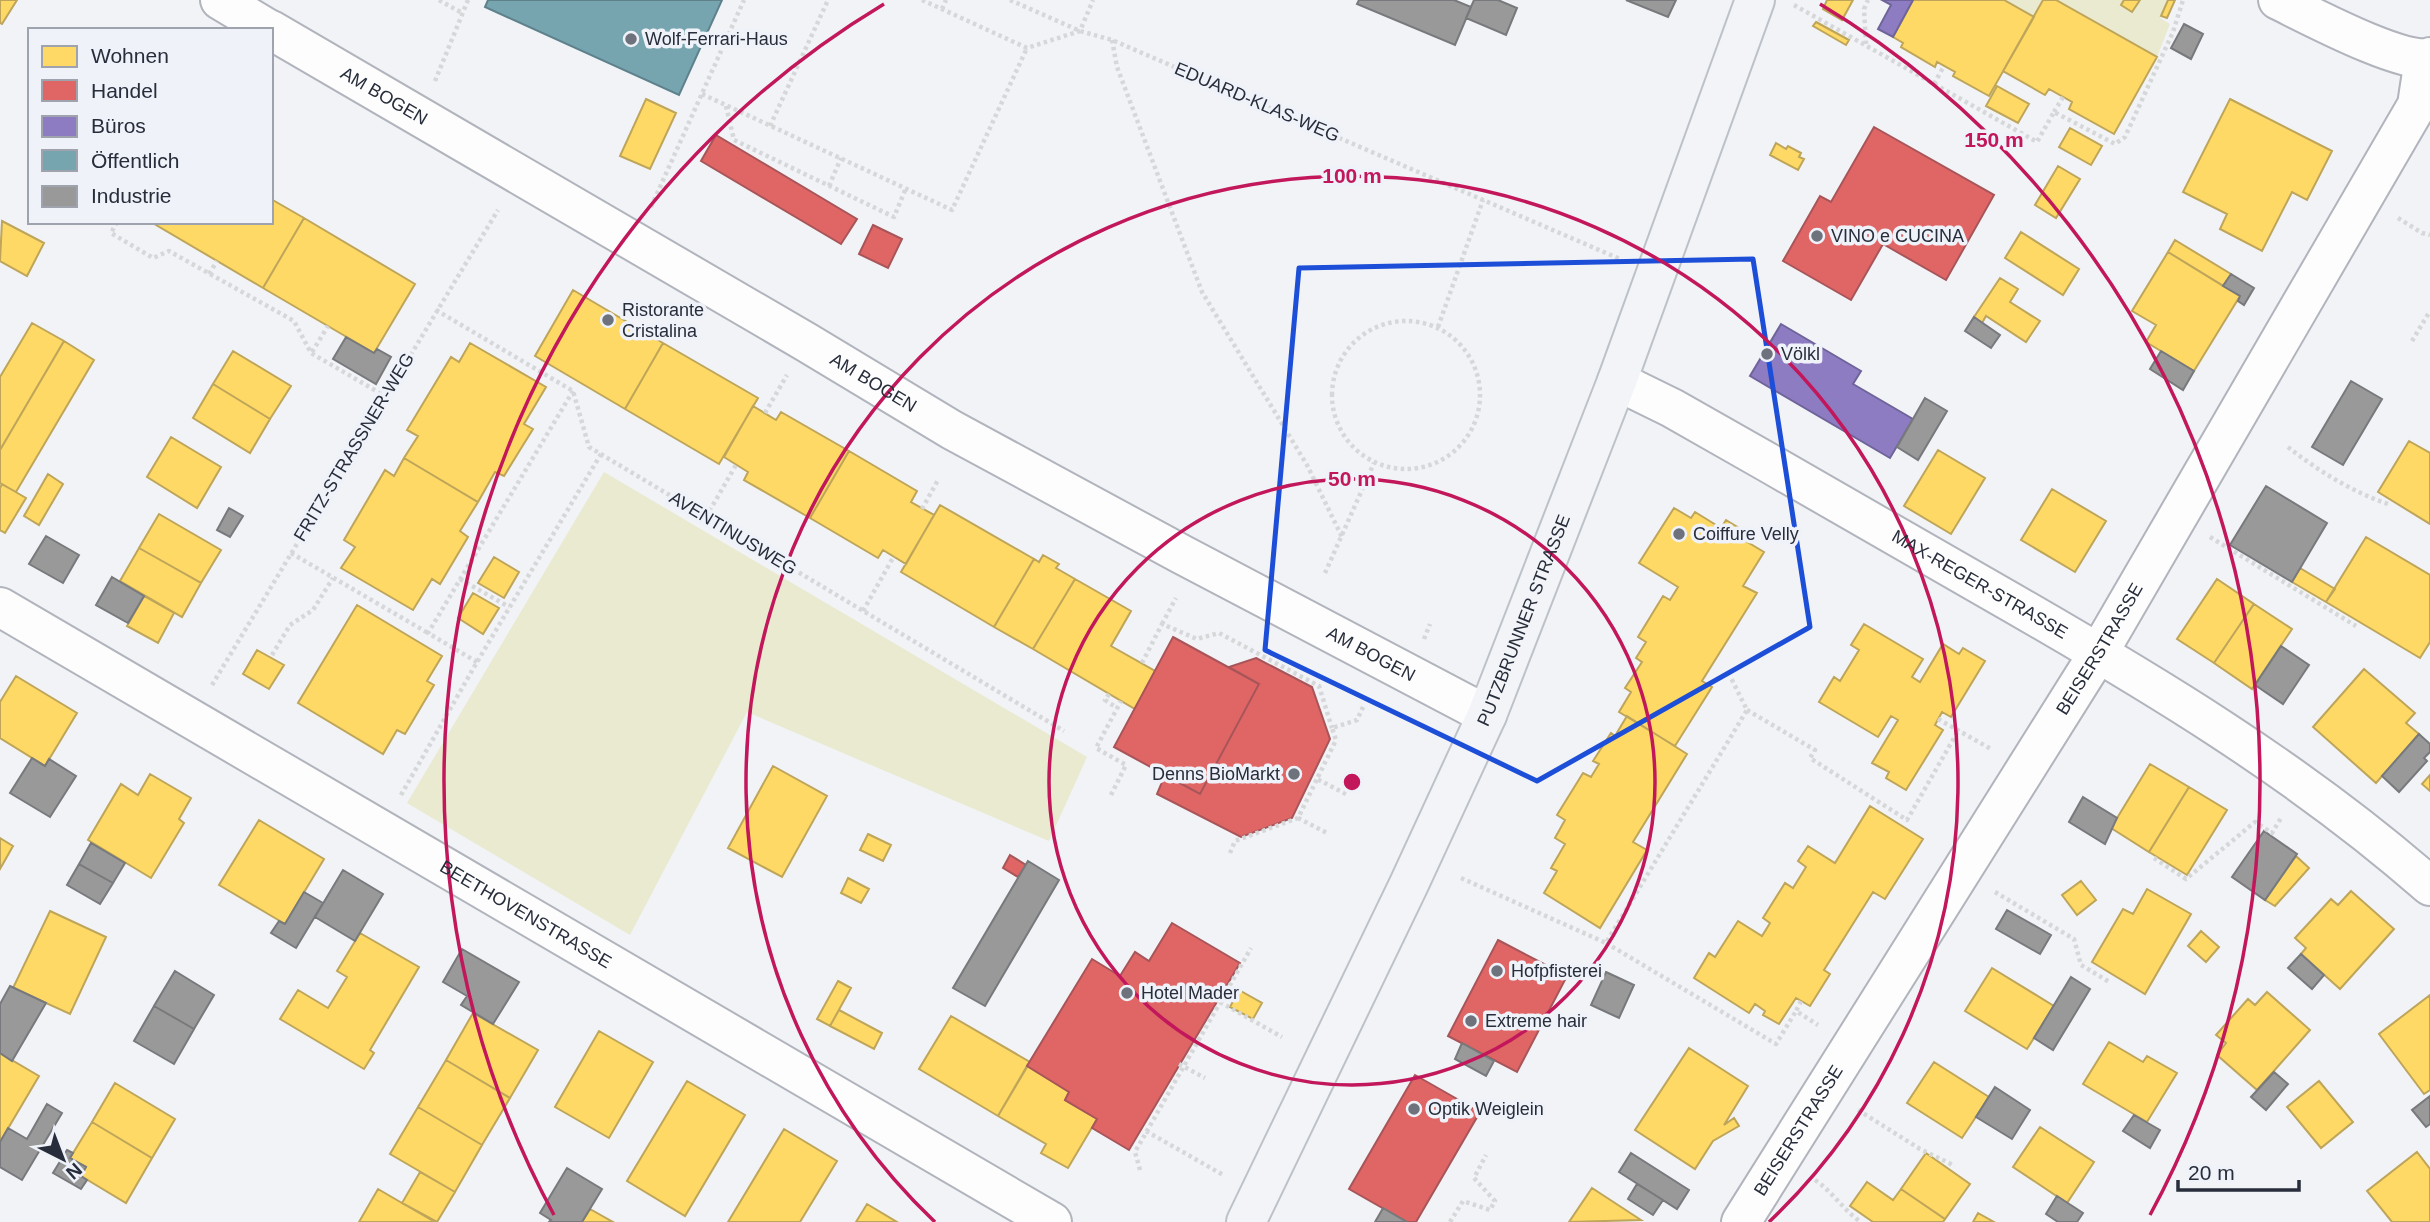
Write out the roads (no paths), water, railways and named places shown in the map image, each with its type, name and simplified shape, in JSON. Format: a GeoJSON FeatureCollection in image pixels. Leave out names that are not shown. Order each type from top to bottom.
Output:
{"type":"FeatureCollection","features":[{"type":"Feature","properties":{"kind":"main road","name":"PUTZBRUNNER STRASSE"},"geometry":{"type":"LineString","coordinates":[[1246,1222],[1404,896],[1487,715],[1617,381],[1755,0]]}},
{"type":"Feature","properties":{"kind":"street","name":"AM BOGEN"},"geometry":{"type":"LineString","coordinates":[[220,0],[268,28]]}},
{"type":"Feature","properties":{"kind":"street"},"geometry":{"type":"LineString","coordinates":[[2278,0],[2395,54],[2427,58]]}},
{"type":"Feature","properties":{"kind":"street","name":"AM BOGEN"},"geometry":{"type":"LineString","coordinates":[[273,31],[964,436],[1205,567],[1487,715]]}},
{"type":"Feature","properties":{"kind":"street","name":"BEISERSTRASSE"},"geometry":{"type":"LineString","coordinates":[[1741,1222],[2099,652],[2417,105],[2427,58]]}},
{"type":"Feature","properties":{"kind":"street","name":"MAX-REGER-STRASSE"},"geometry":{"type":"LineString","coordinates":[[1617,381],[1661,401],[2099,652],[2197,713],[2303,785],[2375,838],[2430,886]]}},
{"type":"Feature","properties":{"kind":"street","name":"BEETHOVENSTRASSE"},"geometry":{"type":"LineString","coordinates":[[0,607],[1052,1222]]}},
{"type":"Feature","properties":{"kind":"place","name":"Wolf-Ferrari-Haus"},"geometry":{"type":"Point","coordinates":[631,39]}},
{"type":"Feature","properties":{"kind":"place","name":"VINO e CUCINA"},"geometry":{"type":"Point","coordinates":[1817,236]}},
{"type":"Feature","properties":{"kind":"place","name":"Ristorante Cristalina"},"geometry":{"type":"Point","coordinates":[608,320]}},
{"type":"Feature","properties":{"kind":"place","name":"Völkl"},"geometry":{"type":"Point","coordinates":[1767,354]}},
{"type":"Feature","properties":{"kind":"place","name":"Coiffure Velly"},"geometry":{"type":"Point","coordinates":[1679,534]}},
{"type":"Feature","properties":{"kind":"place","name":"Denns BioMarkt"},"geometry":{"type":"Point","coordinates":[1294,774]}},
{"type":"Feature","properties":{"kind":"place","name":"Hofpfisterei"},"geometry":{"type":"Point","coordinates":[1497,971]}},
{"type":"Feature","properties":{"kind":"place","name":"Hotel Mader"},"geometry":{"type":"Point","coordinates":[1127,993]}},
{"type":"Feature","properties":{"kind":"place","name":"Extreme hair"},"geometry":{"type":"Point","coordinates":[1471,1021]}},
{"type":"Feature","properties":{"kind":"place","name":"Optik Weiglein"},"geometry":{"type":"Point","coordinates":[1414,1109]}}]}
